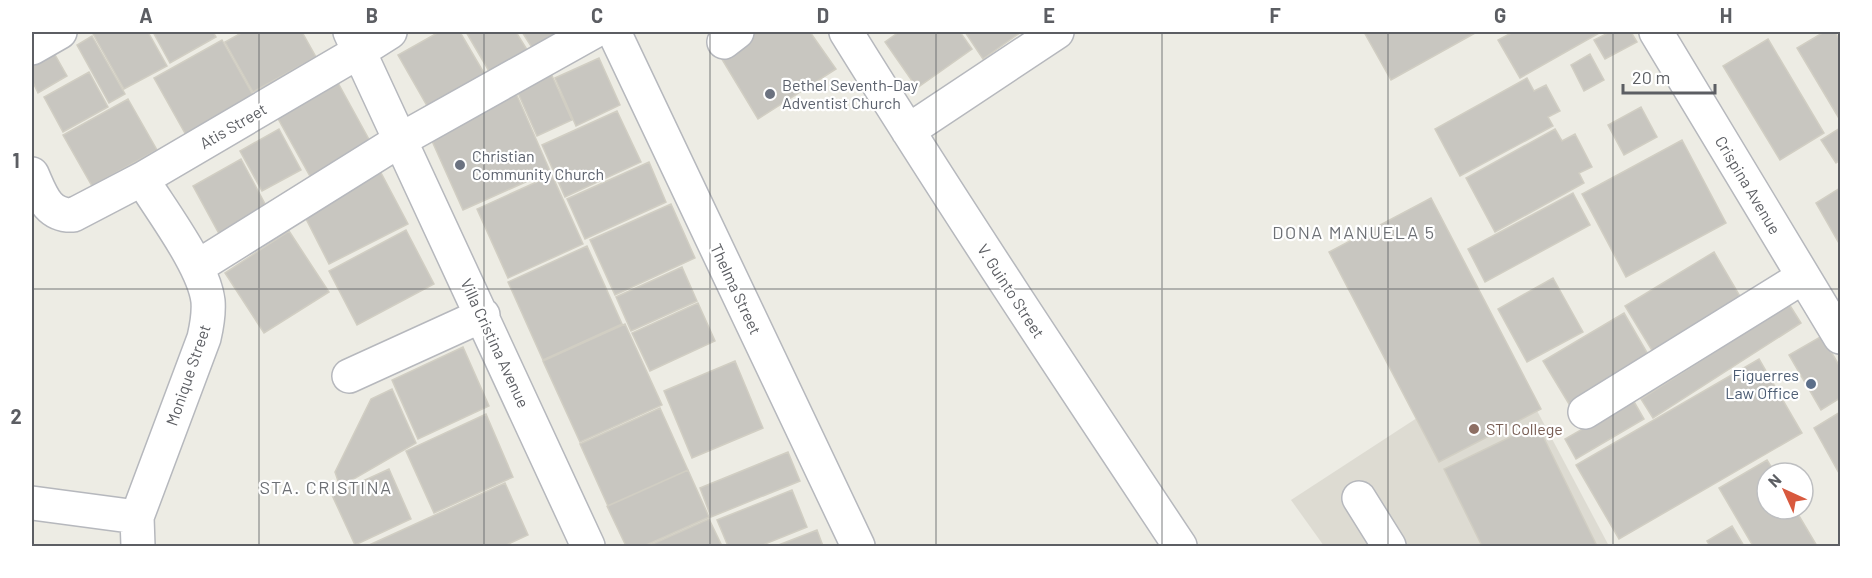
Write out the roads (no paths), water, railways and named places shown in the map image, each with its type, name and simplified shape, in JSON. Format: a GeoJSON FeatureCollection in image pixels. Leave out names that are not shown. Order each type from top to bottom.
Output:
{"type":"FeatureCollection","features":[{"type":"Feature","properties":{"kind":"street"},"geometry":{"type":"LineString","coordinates":[[32,48],[60,32]]}},
{"type":"Feature","properties":{"kind":"street","name":"Atis Street"},"geometry":{"type":"LineString","coordinates":[[32,174],[47,204],[62,215],[73,215],[142,179],[355,41],[390,32]]}},
{"type":"Feature","properties":{"kind":"street"},"geometry":{"type":"LineString","coordinates":[[197,267],[402,139],[592,32]]}},
{"type":"Feature","properties":{"kind":"street","name":"Thelma Street"},"geometry":{"type":"LineString","coordinates":[[614,32],[858,546]]}},
{"type":"Feature","properties":{"kind":"street","name":"V. Guinto Street"},"geometry":{"type":"LineString","coordinates":[[846,32],[1045,344],[1180,546]]}},
{"type":"Feature","properties":{"kind":"street"},"geometry":{"type":"LineString","coordinates":[[908,131],[1057,32]]}},
{"type":"Feature","properties":{"kind":"street","name":"Crispina Avenue"},"geometry":{"type":"LineString","coordinates":[[1656,32],[1840,337]]}},
{"type":"Feature","properties":{"kind":"street","name":"Villa Cristina Avenue"},"geometry":{"type":"LineString","coordinates":[[355,41],[588,546]]}},
{"type":"Feature","properties":{"kind":"street","name":"Monique Street"},"geometry":{"type":"LineString","coordinates":[[137,532],[204,338],[208,318],[208,300],[197,267],[142,179]]}},
{"type":"Feature","properties":{"kind":"street"},"geometry":{"type":"LineString","coordinates":[[1585,412],[1803,277]]}},
{"type":"Feature","properties":{"kind":"street"},"geometry":{"type":"LineString","coordinates":[[349,376],[483,315]]}},
{"type":"Feature","properties":{"kind":"street"},"geometry":{"type":"LineString","coordinates":[[1359,498],[1389,546]]}},
{"type":"Feature","properties":{"kind":"street"},"geometry":{"type":"LineString","coordinates":[[32,503],[137,532]]}},
{"type":"Feature","properties":{"kind":"place","name":"Bethel Seventh-Day Adventist Church"},"geometry":{"type":"Point","coordinates":[770,94]}},
{"type":"Feature","properties":{"kind":"place","name":"Christian Community Church"},"geometry":{"type":"Point","coordinates":[460,165]}},
{"type":"Feature","properties":{"kind":"place","name":"Figuerres Law Office"},"geometry":{"type":"Point","coordinates":[1811,384]}},
{"type":"Feature","properties":{"kind":"place","name":"STI College"},"geometry":{"type":"Point","coordinates":[1474,429]}},
{"type":"Feature","properties":{"kind":"district","name":"DONA MANUELA 5"},"geometry":{"type":"Point","coordinates":[1354,233]}},
{"type":"Feature","properties":{"kind":"district","name":"STA. CRISTINA"},"geometry":{"type":"Point","coordinates":[326,488]}}]}
